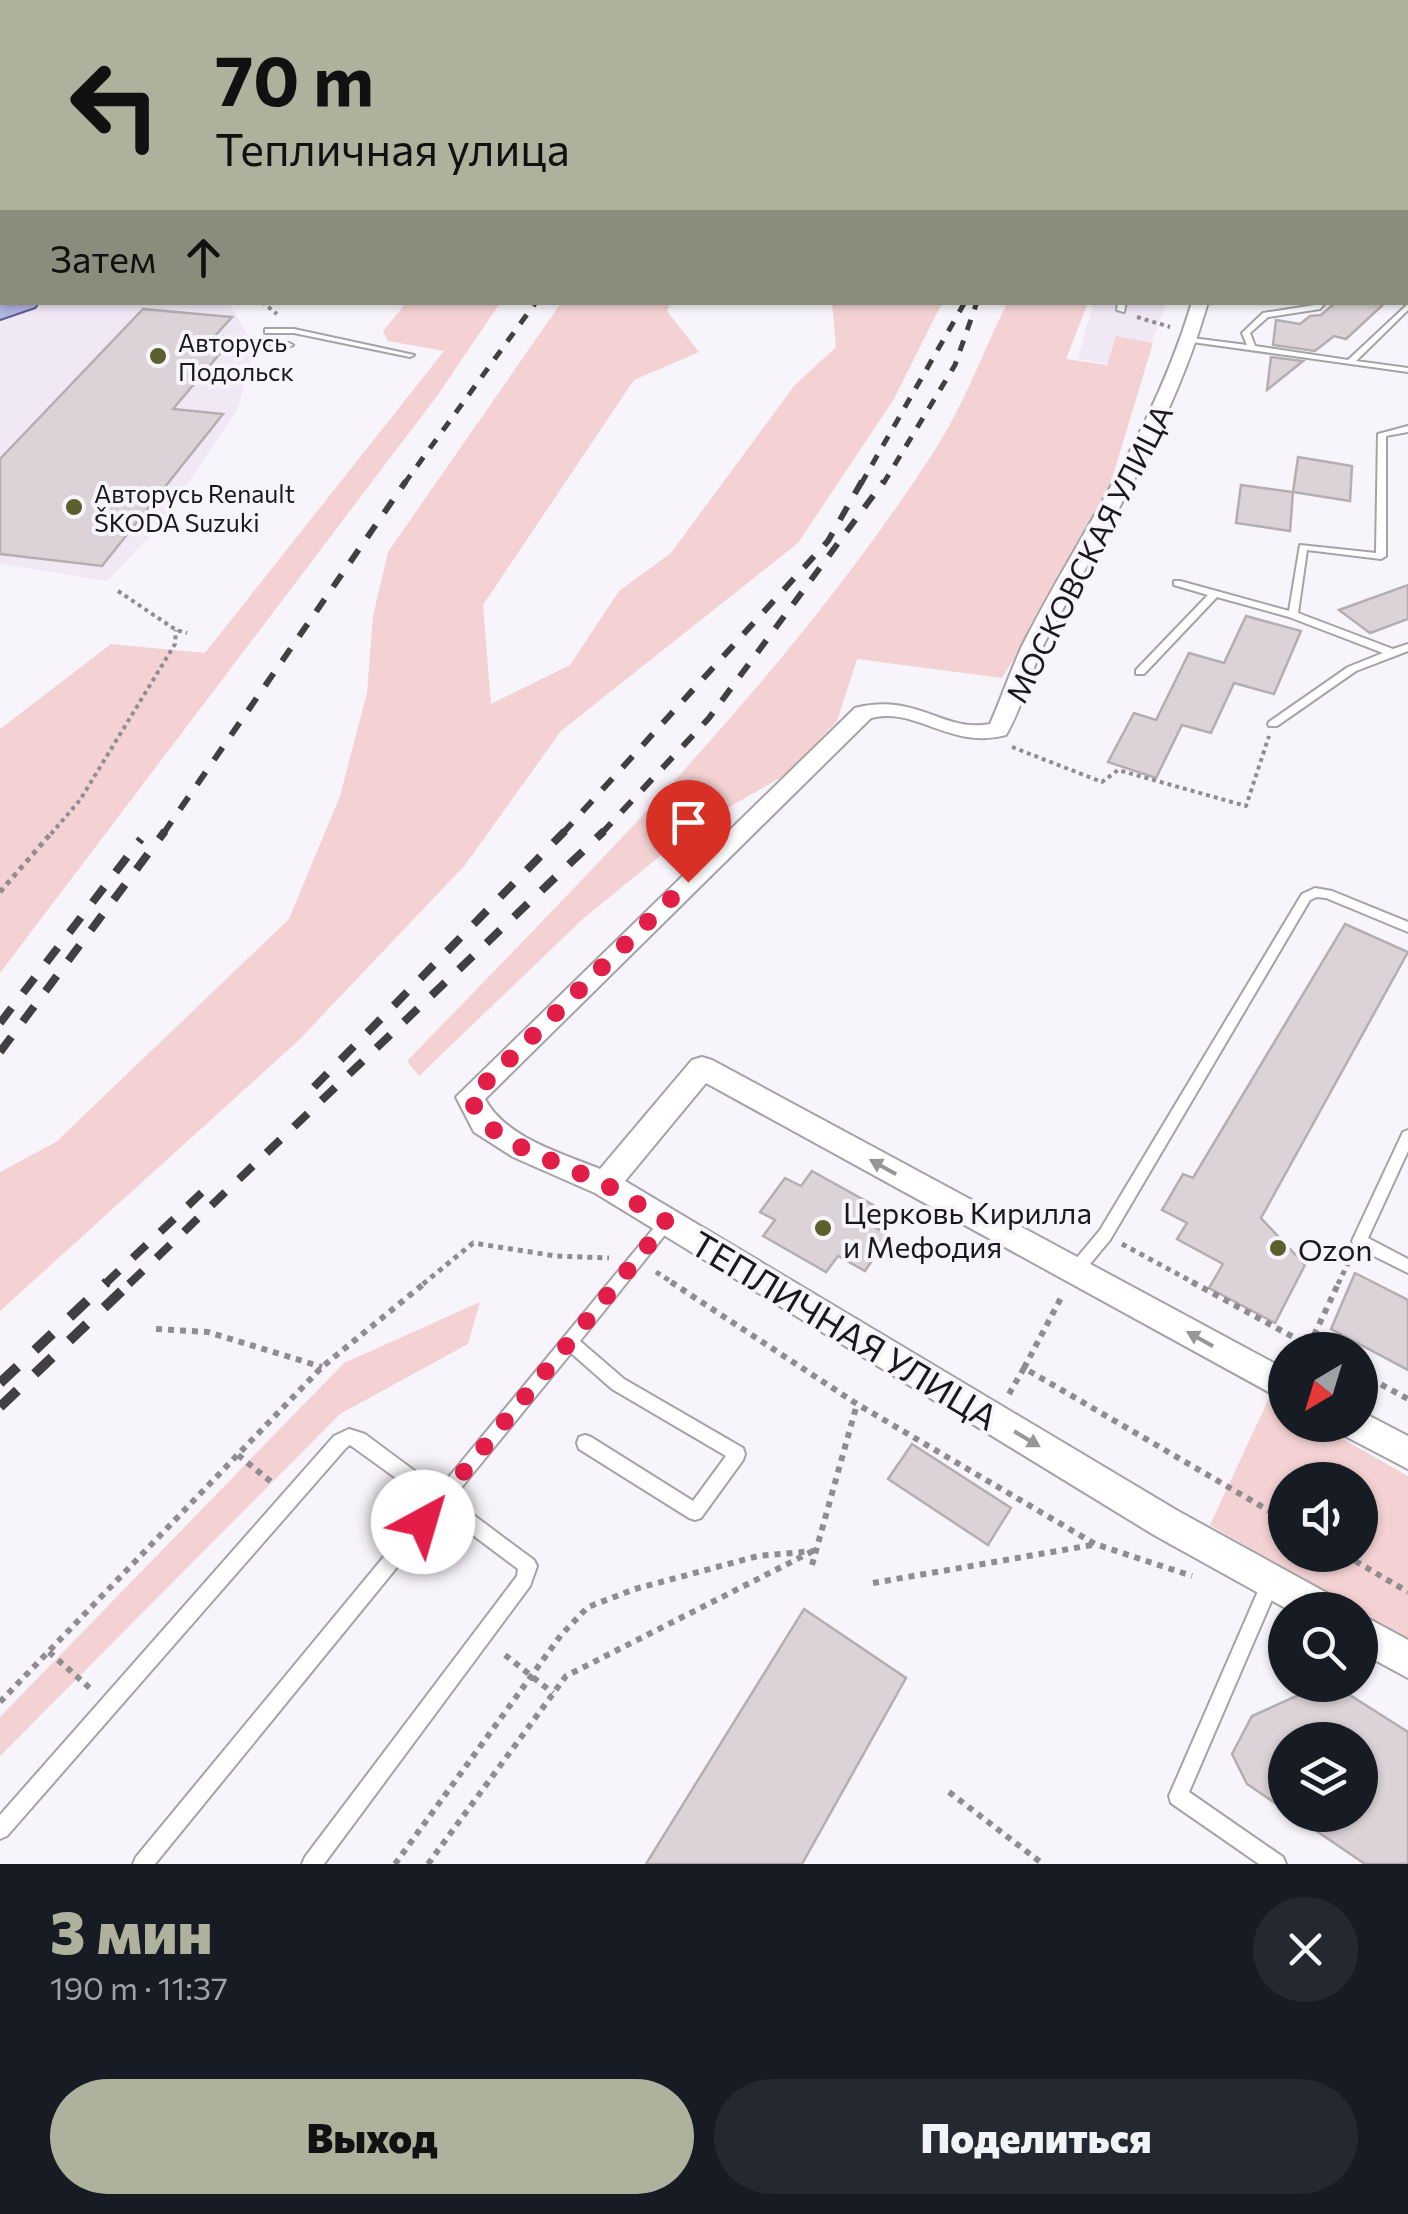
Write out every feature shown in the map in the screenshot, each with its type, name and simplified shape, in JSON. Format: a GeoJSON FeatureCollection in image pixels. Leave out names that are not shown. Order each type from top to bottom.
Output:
{"type":"FeatureCollection","features":[{"type":"Feature","properties":{"kind":"street","name":"МОСКОВСКАЯ УЛИЦА"},"geometry":{"type":"LineString","coordinates":[[982,735],[998,730],[1036,641],[1129,476],[1193,337],[1199,305]]}},
{"type":"Feature","properties":{"kind":"street"},"geometry":{"type":"LineString","coordinates":[[982,735],[960,733],[896,706],[878,706],[863,713],[470,1098],[484,1124],[605,1184],[702,1068],[1268,1377]]}},
{"type":"Feature","properties":{"kind":"street","name":"ТЕПЛИЧНАЯ УЛИЦА"},"geometry":{"type":"LineString","coordinates":[[605,1184],[1166,1523],[1294,1592]]}},
{"type":"Feature","properties":{"kind":"street"},"geometry":{"type":"LineString","coordinates":[[1378,1437],[1408,1454]]}},
{"type":"Feature","properties":{"kind":"street"},"geometry":{"type":"LineString","coordinates":[[1378,1642],[1408,1660]]}},
{"type":"Feature","properties":{"kind":"lane"},"geometry":{"type":"LineString","coordinates":[[1252,348],[1246,332],[1266,315],[1320,305]]}},
{"type":"Feature","properties":{"kind":"lane"},"geometry":{"type":"LineString","coordinates":[[1350,363],[1408,306]]}},
{"type":"Feature","properties":{"kind":"lane"},"geometry":{"type":"LineString","coordinates":[[268,331],[294,331],[410,355]]}},
{"type":"Feature","properties":{"kind":"lane"},"geometry":{"type":"LineString","coordinates":[[365,344],[372,332]]}},
{"type":"Feature","properties":{"kind":"lane"},"geometry":{"type":"LineString","coordinates":[[1193,337],[1408,370]]}},
{"type":"Feature","properties":{"kind":"lane"},"geometry":{"type":"LineString","coordinates":[[273,344],[290,346]]}},
{"type":"Feature","properties":{"kind":"lane"},"geometry":{"type":"LineString","coordinates":[[1293,615],[1303,547],[1380,556],[1382,434],[1408,429]]}},
{"type":"Feature","properties":{"kind":"lane"},"geometry":{"type":"LineString","coordinates":[[1178,583],[1293,615],[1393,653]]}},
{"type":"Feature","properties":{"kind":"lane"},"geometry":{"type":"LineString","coordinates":[[1140,672],[1215,593]]}},
{"type":"Feature","properties":{"kind":"lane"},"geometry":{"type":"LineString","coordinates":[[1273,724],[1341,676],[1408,647]]}},
{"type":"Feature","properties":{"kind":"lane"},"geometry":{"type":"LineString","coordinates":[[1076,1271],[1105,1235],[1306,897],[1316,892],[1328,894],[1408,927]]}},
{"type":"Feature","properties":{"kind":"lane"},"geometry":{"type":"LineString","coordinates":[[1408,1136],[1359,1241],[1408,1266]]}},
{"type":"Feature","properties":{"kind":"lane"},"geometry":{"type":"LineString","coordinates":[[144,1864],[667,1222]]}},
{"type":"Feature","properties":{"kind":"lane"},"geometry":{"type":"LineString","coordinates":[[570,1342],[618,1384],[738,1454],[696,1512],[585,1443]]}},
{"type":"Feature","properties":{"kind":"lane"},"geometry":{"type":"LineString","coordinates":[[0,1828],[340,1442],[349,1438],[358,1440],[528,1566],[524,1580],[312,1864]]}},
{"type":"Feature","properties":{"kind":"lane"},"geometry":{"type":"LineString","coordinates":[[1272,1579],[1178,1796],[1276,1864]]}},
{"type":"Feature","properties":{"kind":"path"},"geometry":{"type":"LineString","coordinates":[[1122,306],[1193,337]]}},
{"type":"Feature","properties":{"kind":"path"},"geometry":{"type":"LineString","coordinates":[[118,591],[176,630],[188,633]]}},
{"type":"Feature","properties":{"kind":"path"},"geometry":{"type":"LineString","coordinates":[[0,892],[80,800],[175,644],[176,630]]}},
{"type":"Feature","properties":{"kind":"path"},"geometry":{"type":"LineString","coordinates":[[982,735],[1102,782],[1118,770],[1246,806],[1273,724]]}},
{"type":"Feature","properties":{"kind":"path"},"geometry":{"type":"LineString","coordinates":[[1105,1235],[1284,1332]]}},
{"type":"Feature","properties":{"kind":"path"},"geometry":{"type":"LineString","coordinates":[[1320,1332],[1359,1241]]}},
{"type":"Feature","properties":{"kind":"path"},"geometry":{"type":"LineString","coordinates":[[995,1420],[1076,1271]]}},
{"type":"Feature","properties":{"kind":"path"},"geometry":{"type":"LineString","coordinates":[[156,1329],[208,1332],[322,1367]]}},
{"type":"Feature","properties":{"kind":"path"},"geometry":{"type":"LineString","coordinates":[[1024,1368],[1268,1510]]}},
{"type":"Feature","properties":{"kind":"path"},"geometry":{"type":"LineString","coordinates":[[1378,1383],[1408,1399]]}},
{"type":"Feature","properties":{"kind":"path"},"geometry":{"type":"LineString","coordinates":[[812,1565],[857,1404]]}},
{"type":"Feature","properties":{"kind":"path"},"geometry":{"type":"LineString","coordinates":[[238,1455],[278,1487]]}},
{"type":"Feature","properties":{"kind":"path"},"geometry":{"type":"LineString","coordinates":[[873,1583],[1095,1544]]}},
{"type":"Feature","properties":{"kind":"path"},"geometry":{"type":"LineString","coordinates":[[395,1864],[561,1635],[588,1607],[635,1588],[758,1556],[814,1551]]}},
{"type":"Feature","properties":{"kind":"path"},"geometry":{"type":"LineString","coordinates":[[428,1864],[566,1676],[814,1551]]}},
{"type":"Feature","properties":{"kind":"path"},"geometry":{"type":"LineString","coordinates":[[1374,1572],[1408,1592]]}},
{"type":"Feature","properties":{"kind":"path"},"geometry":{"type":"LineString","coordinates":[[49,1652],[91,1689]]}},
{"type":"Feature","properties":{"kind":"path"},"geometry":{"type":"LineString","coordinates":[[505,1656],[553,1694]]}},
{"type":"Feature","properties":{"kind":"path"},"geometry":{"type":"LineString","coordinates":[[948,1792],[1044,1864]]}},
{"type":"Feature","properties":{"kind":"shaded area"},"geometry":{"type":"Polygon","coordinates":[[[36,305],[230,305],[255,348],[237,410],[159,527],[107,581],[0,564],[0,316],[36,305]]]}},
{"type":"Feature","properties":{"kind":"shaded area"},"geometry":{"type":"Polygon","coordinates":[[[404,305],[499,305],[437,396],[0,973],[0,729],[111,644],[205,653],[444,351],[388,341],[383,331],[404,305]]]}},
{"type":"Feature","properties":{"kind":"shaded area"},"geometry":{"type":"Polygon","coordinates":[[[560,305],[670,305],[667,311],[699,352],[634,380],[483,605],[491,704],[570,665],[619,591],[671,553],[794,386],[836,347],[832,305],[941,305],[894,399],[798,543],[561,731],[465,865],[299,1040],[0,1311],[0,1172],[56,1142],[289,919],[340,796],[367,693],[373,616],[388,552],[560,305]]]}},
{"type":"Feature","properties":{"kind":"shaded area"},"geometry":{"type":"Polygon","coordinates":[[[1006,305],[1087,305],[1066,359],[1107,365],[1116,336],[1153,343],[1101,515],[1002,678],[857,659],[837,721],[787,774],[698,825],[584,918],[419,1076],[407,1061],[685,769],[815,616],[933,453],[1006,305]]]}},
{"type":"Feature","properties":{"kind":"shaded area"},"geometry":{"type":"Polygon","coordinates":[[[1092,305],[1165,305],[1142,369],[1078,359],[1092,305]]]}},
{"type":"Feature","properties":{"kind":"shaded area"},"geometry":{"type":"Polygon","coordinates":[[[480,1302],[468,1344],[340,1414],[0,1756],[0,1717],[344,1363],[480,1302]]]}},
{"type":"Feature","properties":{"kind":"shaded area"},"geometry":{"type":"Polygon","coordinates":[[[1268,1400],[1268,1442],[1348,1442],[1408,1476],[1408,1641],[1378,1623],[1378,1592],[1324,1592],[1290,1572],[1378,1572],[1378,1462],[1268,1462],[1268,1559],[1210,1525],[1268,1400]]]}},
{"type":"Feature","properties":{"kind":"building"},"geometry":{"type":"Polygon","coordinates":[[[1333,305],[1383,305],[1346,339],[1334,336],[1315,351],[1273,345],[1276,320],[1300,324],[1310,316],[1321,315],[1333,305]]]}},
{"type":"Feature","properties":{"kind":"building","name":"Авторусь Renault ŠKODA Suzuki"},"geometry":{"type":"Polygon","coordinates":[[[143,309],[232,317],[215,336],[233,338],[173,409],[223,414],[102,566],[0,554],[0,459],[143,309]]]}},
{"type":"Feature","properties":{"kind":"building"},"geometry":{"type":"Polygon","coordinates":[[[1271,357],[1303,361],[1267,390],[1271,357]]]}},
{"type":"Feature","properties":{"kind":"building"},"geometry":{"type":"Polygon","coordinates":[[[1298,457],[1352,466],[1350,501],[1293,492],[1298,457]]]}},
{"type":"Feature","properties":{"kind":"building"},"geometry":{"type":"Polygon","coordinates":[[[1241,485],[1293,492],[1290,531],[1236,523],[1241,485]]]}},
{"type":"Feature","properties":{"kind":"building"},"geometry":{"type":"Polygon","coordinates":[[[1408,585],[1408,619],[1370,633],[1339,610],[1408,585]]]}},
{"type":"Feature","properties":{"kind":"building"},"geometry":{"type":"Polygon","coordinates":[[[1246,616],[1301,631],[1274,694],[1234,683],[1211,733],[1182,725],[1156,778],[1108,762],[1134,713],[1156,720],[1189,653],[1224,663],[1246,616]]]}},
{"type":"Feature","properties":{"kind":"building"},"geometry":{"type":"Polygon","coordinates":[[[1345,924],[1408,952],[1261,1218],[1305,1265],[1275,1323],[1209,1288],[1223,1264],[1177,1239],[1187,1223],[1162,1210],[1183,1174],[1193,1178],[1345,924]]]}},
{"type":"Feature","properties":{"kind":"building","name":"Церковь Кирилла и Мефодия"},"geometry":{"type":"Polygon","coordinates":[[[812,1171],[873,1205],[863,1221],[889,1235],[865,1271],[838,1256],[826,1272],[763,1236],[775,1220],[760,1212],[785,1178],[801,1186],[812,1171]]]}},
{"type":"Feature","properties":{"kind":"building"},"geometry":{"type":"Polygon","coordinates":[[[1355,1273],[1408,1300],[1408,1370],[1378,1354],[1378,1332],[1331,1329],[1355,1273]]]}},
{"type":"Feature","properties":{"kind":"building"},"geometry":{"type":"Polygon","coordinates":[[[912,1444],[1011,1508],[988,1545],[888,1479],[912,1444]]]}},
{"type":"Feature","properties":{"kind":"building"},"geometry":{"type":"Polygon","coordinates":[[[804,1609],[906,1678],[802,1864],[646,1864],[804,1609]]]}},
{"type":"Feature","properties":{"kind":"building"},"geometry":{"type":"Polygon","coordinates":[[[1283,1702],[1361,1702],[1408,1732],[1408,1864],[1365,1864],[1318,1832],[1378,1832],[1378,1722],[1268,1722],[1268,1798],[1247,1784],[1232,1754],[1252,1716],[1283,1702]]]}},
{"type":"Feature","properties":{"kind":"railway"},"geometry":{"type":"LineString","coordinates":[[404,484],[534,305]]}},
{"type":"Feature","properties":{"kind":"railway"},"geometry":{"type":"LineString","coordinates":[[861,484],[963,305]]}},
{"type":"Feature","properties":{"kind":"railway"},"geometry":{"type":"LineString","coordinates":[[883,484],[955,365],[976,305]]}},
{"type":"Feature","properties":{"kind":"railway"},"geometry":{"type":"LineString","coordinates":[[163,834],[406,481]]}},
{"type":"Feature","properties":{"kind":"railway"},"geometry":{"type":"LineString","coordinates":[[562,834],[828,541],[862,481]]}},
{"type":"Feature","properties":{"kind":"railway"},"geometry":{"type":"LineString","coordinates":[[602,833],[709,718],[884,481]]}},
{"type":"Feature","properties":{"kind":"railway"},"geometry":{"type":"LineString","coordinates":[[0,1052],[165,831]]}},
{"type":"Feature","properties":{"kind":"railway"},"geometry":{"type":"LineString","coordinates":[[314,1087],[565,831]]}},
{"type":"Feature","properties":{"kind":"railway"},"geometry":{"type":"LineString","coordinates":[[129,1284],[602,833]]}},
{"type":"Feature","properties":{"kind":"railway"},"geometry":{"type":"LineString","coordinates":[[0,1023],[141,839]]}},
{"type":"Feature","properties":{"kind":"railway"},"geometry":{"type":"LineString","coordinates":[[105,1284],[212,1183]]}},
{"type":"Feature","properties":{"kind":"railway"},"geometry":{"type":"LineString","coordinates":[[0,1383],[107,1282]]}},
{"type":"Feature","properties":{"kind":"railway"},"geometry":{"type":"LineString","coordinates":[[0,1407],[131,1282]]}},
{"type":"Feature","properties":{"kind":"place","name":"Авторусь Подольск"},"geometry":{"type":"Point","coordinates":[158,356]}},
{"type":"Feature","properties":{"kind":"place","name":"Авторусь Renault ŠKODA Suzuki"},"geometry":{"type":"Point","coordinates":[74,507]}},
{"type":"Feature","properties":{"kind":"place","name":"Церковь Кирилла и Мефодия"},"geometry":{"type":"Point","coordinates":[823,1228]}},
{"type":"Feature","properties":{"kind":"place","name":"Ozon"},"geometry":{"type":"Point","coordinates":[1278,1248]}},
{"type":"Feature","properties":{"kind":"route"},"geometry":{"type":"LineString","coordinates":[[423,1522],[667,1222],[605,1184],[524,1149],[484,1124],[470,1098],[688,882]]}}]}
